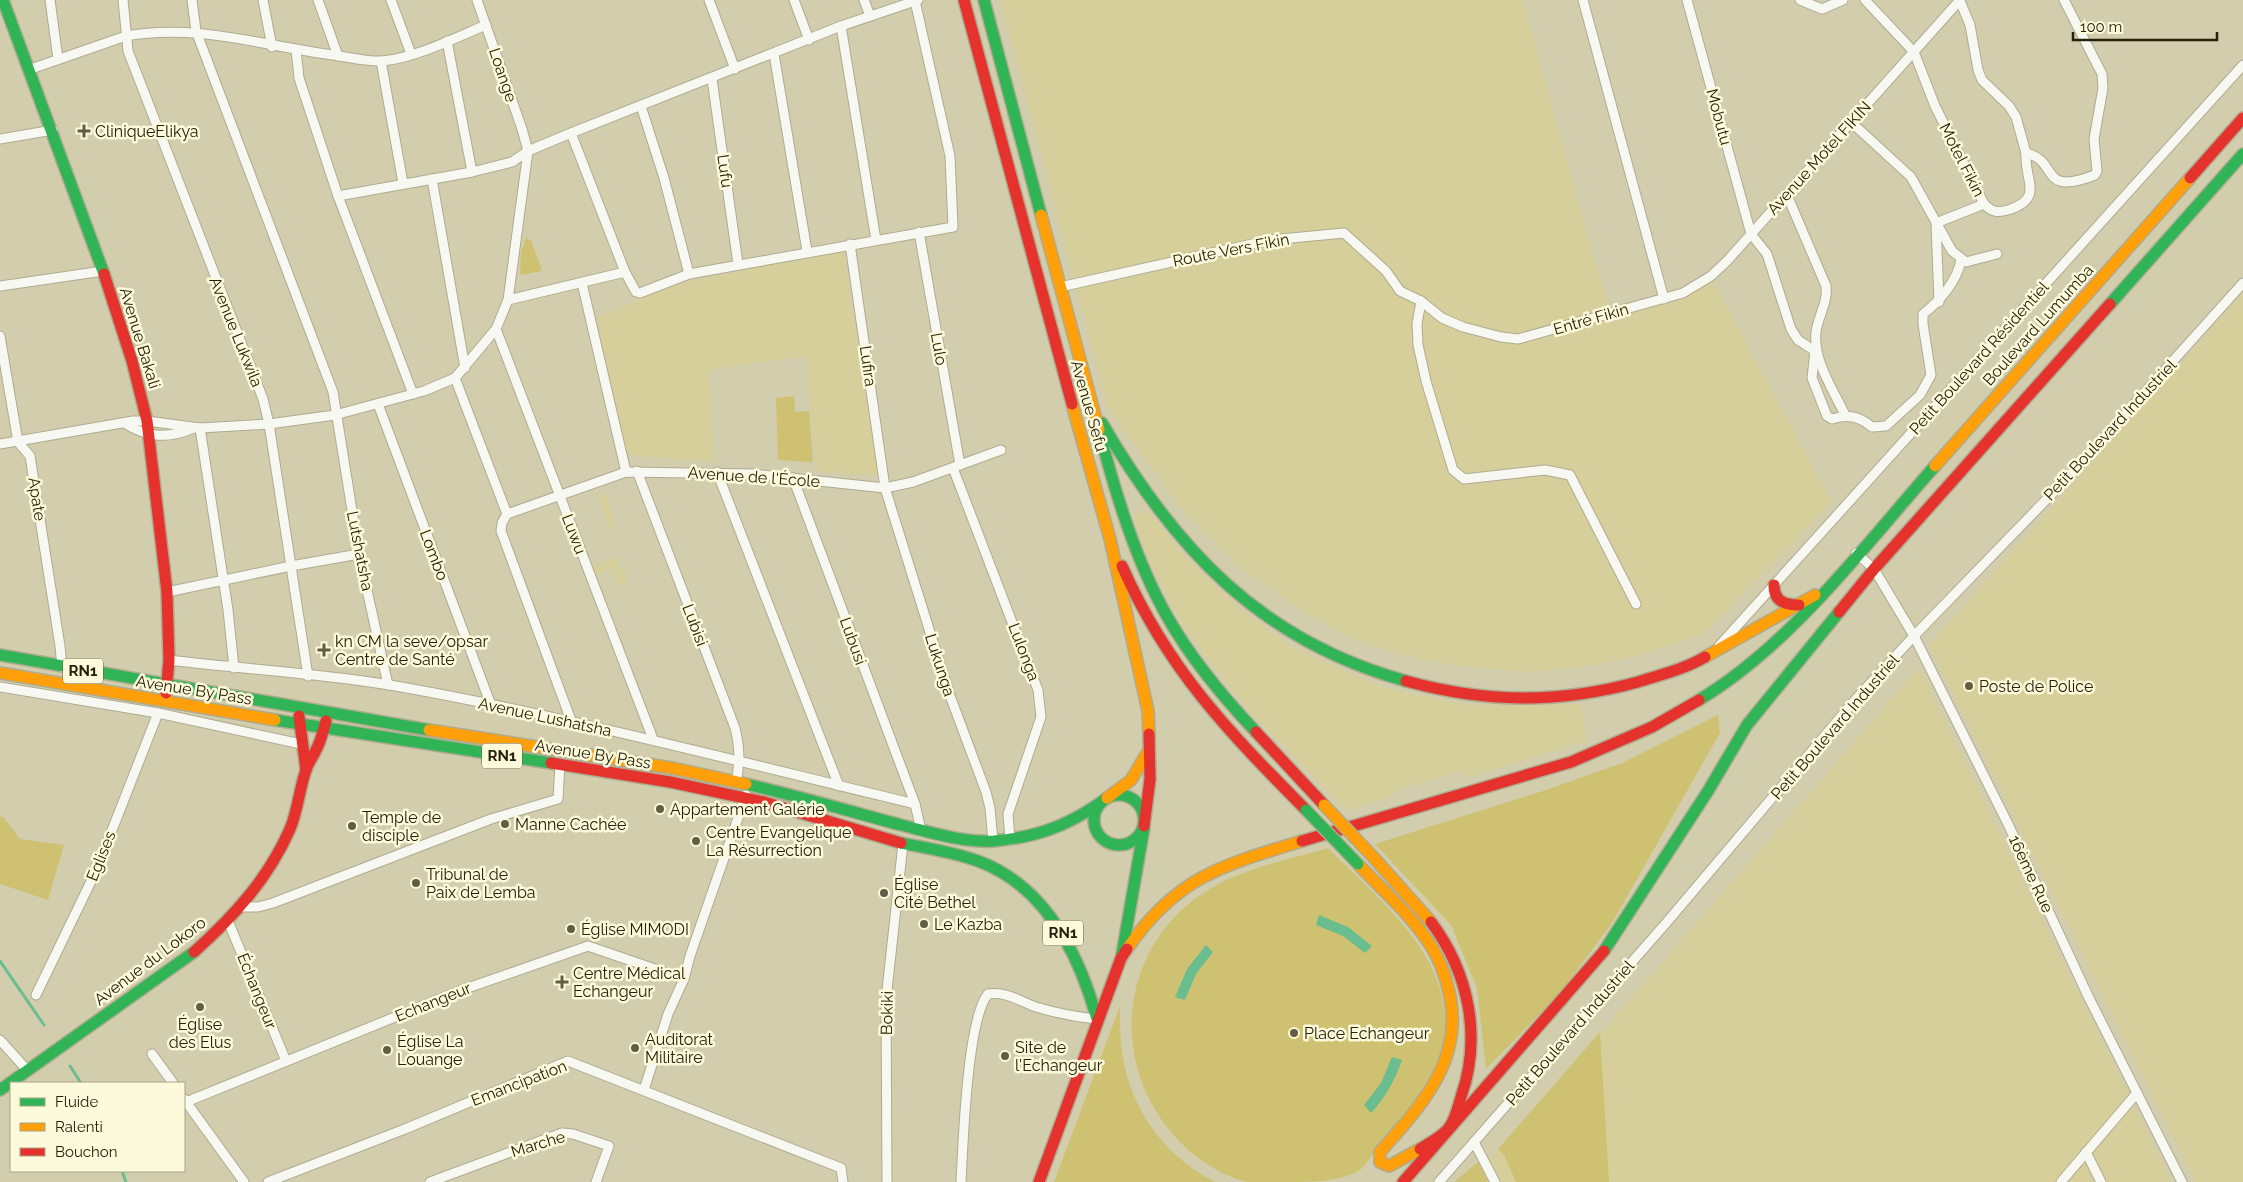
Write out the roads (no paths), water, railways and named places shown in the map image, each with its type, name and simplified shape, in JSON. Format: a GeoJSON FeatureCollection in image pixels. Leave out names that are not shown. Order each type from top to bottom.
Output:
{"type":"FeatureCollection","features":[{"type":"Feature","properties":{"kind":"main road","name":"Avenue Bakali"},"geometry":{"type":"LineString","coordinates":[[3,0],[28,70],[53,130],[103,271],[132,361],[147,421],[167,592],[169,660],[165,703]]}},
{"type":"Feature","properties":{"kind":"main road","name":"Avenue Sefu"},"geometry":{"type":"LineString","coordinates":[[964,0],[1057,354],[1110,538],[1148,711],[1150,779],[1144,826],[1121,958]]}},
{"type":"Feature","properties":{"kind":"main road","name":"Avenue Sefu"},"geometry":{"type":"LineString","coordinates":[[984,0],[1092,402]]}},
{"type":"Feature","properties":{"kind":"main road","name":"Boulevard Lumumba"},"geometry":{"type":"LineString","coordinates":[[1121,958],[1142,925],[1158,909],[1187,884],[1222,866],[1571,762],[1620,743],[1662,723],[1742,670],[1772,645],[1826,589],[2243,118]]}},
{"type":"Feature","properties":{"kind":"main road"},"geometry":{"type":"LineString","coordinates":[[1403,1182],[1600,958],[1708,791],[1747,725],[1874,569],[2243,154]]}},
{"type":"Feature","properties":{"kind":"main road"},"geometry":{"type":"LineString","coordinates":[[1057,354],[1077,349]]}},
{"type":"Feature","properties":{"kind":"main road"},"geometry":{"type":"LineString","coordinates":[[1092,402],[1118,454],[1186,546],[1242,599],[1296,636],[1347,663],[1397,681],[1457,694],[1518,699],[1572,696],[1615,687],[1691,664],[1826,589]]}},
{"type":"Feature","properties":{"kind":"main road"},"geometry":{"type":"LineString","coordinates":[[1092,402],[1117,498],[1153,588],[1168,618],[1202,670],[1230,705],[1374,858],[1437,930],[1450,949],[1461,976],[1470,1028],[1470,1068],[1463,1092],[1448,1130],[1390,1166],[1382,1164],[1379,1160],[1380,1152],[1412,1115],[1442,1070],[1450,1046],[1451,1003],[1442,966],[1428,942],[1358,864],[1231,733],[1168,654],[1147,618],[1110,538]]}},
{"type":"Feature","properties":{"kind":"main road"},"geometry":{"type":"LineString","coordinates":[[1774,585],[1774,593],[1779,601],[1783,604],[1799,604]]}},
{"type":"Feature","properties":{"kind":"main road","name":"Avenue By Pass"},"geometry":{"type":"LineString","coordinates":[[0,655],[328,714],[672,768],[749,785],[920,830],[964,839],[993,841]]}},
{"type":"Feature","properties":{"kind":"main road","name":"Avenue By Pass"},"geometry":{"type":"LineString","coordinates":[[0,673],[165,703],[325,726],[560,764],[745,797],[821,817],[872,836],[956,854],[997,869],[1018,884],[1044,909],[1066,938],[1090,991],[1097,1019]]}},
{"type":"Feature","properties":{"kind":"main road","name":"Avenue du Lokoro"},"geometry":{"type":"LineString","coordinates":[[299,708],[301,744],[306,770]]}},
{"type":"Feature","properties":{"kind":"main road","name":"Avenue du Lokoro"},"geometry":{"type":"LineString","coordinates":[[12,1082],[192,954],[228,921],[272,864],[290,829],[299,804],[306,770],[325,726],[328,714]]}},
{"type":"Feature","properties":{"kind":"main road"},"geometry":{"type":"LineString","coordinates":[[1104,800],[1122,795],[1136,801],[1143,813],[1144,826],[1137,838],[1131,842],[1114,845],[1106,841],[1095,828],[1096,810],[1104,800],[1131,780],[1150,748]]}},
{"type":"Feature","properties":{"kind":"main road","name":"RN1"},"geometry":{"type":"LineString","coordinates":[[993,841],[1010,840],[1046,832],[1074,821],[1104,800]]}},
{"type":"Feature","properties":{"kind":"main road"},"geometry":{"type":"LineString","coordinates":[[1133,890],[1136,904],[1142,912],[1158,909]]}},
{"type":"Feature","properties":{"kind":"main road"},"geometry":{"type":"LineString","coordinates":[[1039,1182],[1097,1019],[1121,958]]}},
{"type":"Feature","properties":{"kind":"street"},"geometry":{"type":"LineString","coordinates":[[50,0],[58,59]]}},
{"type":"Feature","properties":{"kind":"street","name":"Avenue Lukwila"},"geometry":{"type":"LineString","coordinates":[[123,0],[128,50],[263,399],[308,676]]}},
{"type":"Feature","properties":{"kind":"street","name":"Lutshatsha"},"geometry":{"type":"LineString","coordinates":[[192,0],[196,31],[333,392],[335,415],[359,554],[388,685]]}},
{"type":"Feature","properties":{"kind":"street"},"geometry":{"type":"LineString","coordinates":[[263,0],[272,47]]}},
{"type":"Feature","properties":{"kind":"street"},"geometry":{"type":"LineString","coordinates":[[318,0],[338,56]]}},
{"type":"Feature","properties":{"kind":"street"},"geometry":{"type":"LineString","coordinates":[[391,0],[411,54]]}},
{"type":"Feature","properties":{"kind":"street","name":"Loange"},"geometry":{"type":"LineString","coordinates":[[477,0],[528,151]]}},
{"type":"Feature","properties":{"kind":"street"},"geometry":{"type":"LineString","coordinates":[[709,0],[735,70]]}},
{"type":"Feature","properties":{"kind":"street"},"geometry":{"type":"LineString","coordinates":[[794,0],[809,40]]}},
{"type":"Feature","properties":{"kind":"street"},"geometry":{"type":"LineString","coordinates":[[864,0],[870,16]]}},
{"type":"Feature","properties":{"kind":"street"},"geometry":{"type":"LineString","coordinates":[[338,196],[402,183],[472,172],[512,162],[528,151],[571,133],[735,70],[903,2],[916,0],[950,156],[953,227],[807,251],[689,274],[640,293],[633,290],[625,272],[571,133]]}},
{"type":"Feature","properties":{"kind":"street"},"geometry":{"type":"LineString","coordinates":[[1583,0],[1664,299]]}},
{"type":"Feature","properties":{"kind":"street","name":"Mobutu"},"geometry":{"type":"LineString","coordinates":[[1687,0],[1751,234]]}},
{"type":"Feature","properties":{"kind":"street"},"geometry":{"type":"LineString","coordinates":[[1800,0],[1822,9],[1843,0]]}},
{"type":"Feature","properties":{"kind":"street"},"geometry":{"type":"LineString","coordinates":[[1865,0],[1914,52]]}},
{"type":"Feature","properties":{"kind":"street","name":"Avenue Motel FIKIN"},"geometry":{"type":"LineString","coordinates":[[1664,299],[1682,293],[1711,276],[1751,234],[1960,0]]}},
{"type":"Feature","properties":{"kind":"street","name":"Motel Fikin"},"geometry":{"type":"LineString","coordinates":[[1914,52],[1935,106],[1984,204],[1989,209],[2000,212],[2018,207],[2029,198],[2032,191],[2025,166],[2026,153],[2016,117],[2009,106],[1986,84],[1978,70],[1970,25],[1960,0]]}},
{"type":"Feature","properties":{"kind":"street"},"geometry":{"type":"LineString","coordinates":[[2026,153],[2033,155],[2040,161],[2056,180],[2067,183],[2094,175],[2097,171],[2094,139],[2103,79],[2064,0]]}},
{"type":"Feature","properties":{"kind":"street"},"geometry":{"type":"LineString","coordinates":[[28,70],[126,36],[156,32],[196,31],[272,47],[382,61],[411,54],[486,25]]}},
{"type":"Feature","properties":{"kind":"street"},"geometry":{"type":"LineString","coordinates":[[841,26],[876,240]]}},
{"type":"Feature","properties":{"kind":"street"},"geometry":{"type":"LineString","coordinates":[[447,41],[472,172]]}},
{"type":"Feature","properties":{"kind":"street"},"geometry":{"type":"LineString","coordinates":[[296,50],[299,78],[338,196],[412,394]]}},
{"type":"Feature","properties":{"kind":"street"},"geometry":{"type":"LineString","coordinates":[[774,54],[807,251]]}},
{"type":"Feature","properties":{"kind":"street"},"geometry":{"type":"LineString","coordinates":[[382,61],[402,183]]}},
{"type":"Feature","properties":{"kind":"street","name":"Petit Boulevard Résidentiel"},"geometry":{"type":"LineString","coordinates":[[1714,652],[2243,65]]}},
{"type":"Feature","properties":{"kind":"street","name":"Lufu"},"geometry":{"type":"LineString","coordinates":[[712,79],[738,264]]}},
{"type":"Feature","properties":{"kind":"street"},"geometry":{"type":"LineString","coordinates":[[641,106],[664,178],[689,274]]}},
{"type":"Feature","properties":{"kind":"street"},"geometry":{"type":"LineString","coordinates":[[1851,122],[1911,177],[1952,251],[1966,262],[1997,254]]}},
{"type":"Feature","properties":{"kind":"street"},"geometry":{"type":"LineString","coordinates":[[0,139],[53,130]]}},
{"type":"Feature","properties":{"kind":"street"},"geometry":{"type":"LineString","coordinates":[[0,444],[124,423],[147,421],[197,428],[268,424],[335,415],[412,394],[455,378],[496,329],[508,300],[528,151]]}},
{"type":"Feature","properties":{"kind":"street"},"geometry":{"type":"LineString","coordinates":[[432,179],[465,368]]}},
{"type":"Feature","properties":{"kind":"street"},"geometry":{"type":"LineString","coordinates":[[1786,195],[1826,286],[1826,298],[1816,330],[1812,378],[1820,402],[1827,416],[1832,419],[1845,415],[1861,418],[1872,427],[1886,426],[1920,395],[1931,375],[1923,314],[1939,302],[1947,287],[1959,272],[1960,258]]}},
{"type":"Feature","properties":{"kind":"street"},"geometry":{"type":"LineString","coordinates":[[1936,223],[1984,204]]}},
{"type":"Feature","properties":{"kind":"street"},"geometry":{"type":"LineString","coordinates":[[1936,223],[1939,302]]}},
{"type":"Feature","properties":{"kind":"street","name":"Lulo"},"geometry":{"type":"LineString","coordinates":[[919,232],[956,467]]}},
{"type":"Feature","properties":{"kind":"street","name":"Route Vers Fikin"},"geometry":{"type":"LineString","coordinates":[[1060,287],[1270,240],[1344,233],[1386,271],[1400,291],[1421,301],[1442,318],[1463,327],[1518,339]]}},
{"type":"Feature","properties":{"kind":"street"},"geometry":{"type":"LineString","coordinates":[[1751,234],[1762,245],[1767,254],[1791,328],[1798,340],[1815,351],[1845,415]]}},
{"type":"Feature","properties":{"kind":"street","name":"Lufira"},"geometry":{"type":"LineString","coordinates":[[850,244],[885,488]]}},
{"type":"Feature","properties":{"kind":"street"},"geometry":{"type":"LineString","coordinates":[[0,286],[103,271]]}},
{"type":"Feature","properties":{"kind":"street"},"geometry":{"type":"LineString","coordinates":[[508,300],[625,272]]}},
{"type":"Feature","properties":{"kind":"street"},"geometry":{"type":"LineString","coordinates":[[582,283],[626,472]]}},
{"type":"Feature","properties":{"kind":"street","name":"Petit Boulevard Industriel"},"geometry":{"type":"LineString","coordinates":[[1439,1182],[1673,914],[1855,700],[1914,636],[2074,471],[2243,283]]}},
{"type":"Feature","properties":{"kind":"street","name":"Entré Fikin"},"geometry":{"type":"LineString","coordinates":[[1518,339],[1664,299]]}},
{"type":"Feature","properties":{"kind":"street"},"geometry":{"type":"LineString","coordinates":[[1421,301],[1417,324],[1418,345],[1446,454],[1453,470],[1464,479],[1546,470],[1570,475],[1636,604]]}},
{"type":"Feature","properties":{"kind":"street","name":"Luwu"},"geometry":{"type":"LineString","coordinates":[[496,329],[653,739]]}},
{"type":"Feature","properties":{"kind":"street","name":"Apate"},"geometry":{"type":"LineString","coordinates":[[0,336],[18,442],[30,456],[62,667]]}},
{"type":"Feature","properties":{"kind":"street"},"geometry":{"type":"LineString","coordinates":[[455,378],[507,514],[502,523],[501,531],[572,723]]}},
{"type":"Feature","properties":{"kind":"street","name":"Lombo"},"geometry":{"type":"LineString","coordinates":[[378,404],[492,705]]}},
{"type":"Feature","properties":{"kind":"street"},"geometry":{"type":"LineString","coordinates":[[124,423],[149,436],[169,437],[197,428]]}},
{"type":"Feature","properties":{"kind":"street"},"geometry":{"type":"LineString","coordinates":[[197,428],[224,580],[234,668]]}},
{"type":"Feature","properties":{"kind":"street","name":"Avenue de l'École"},"geometry":{"type":"LineString","coordinates":[[507,514],[626,472],[717,472],[885,488],[913,482],[1001,450]]}},
{"type":"Feature","properties":{"kind":"street","name":"Lulonga"},"geometry":{"type":"LineString","coordinates":[[956,467],[1038,690],[1041,704],[1041,717],[1008,814],[1010,840]]}},
{"type":"Feature","properties":{"kind":"street","name":"Lubisi"},"geometry":{"type":"LineString","coordinates":[[637,471],[735,728],[740,747],[740,761],[736,782]]}},
{"type":"Feature","properties":{"kind":"street"},"geometry":{"type":"LineString","coordinates":[[717,472],[839,786]]}},
{"type":"Feature","properties":{"kind":"street","name":"Lubusi"},"geometry":{"type":"LineString","coordinates":[[793,478],[915,804],[920,830]]}},
{"type":"Feature","properties":{"kind":"street","name":"Lukunga"},"geometry":{"type":"LineString","coordinates":[[885,488],[949,693],[986,792],[990,808],[993,841]]}},
{"type":"Feature","properties":{"kind":"street","name":"16ème Rue"},"geometry":{"type":"LineString","coordinates":[[1856,553],[1874,569],[1914,636],[2182,1182]]}},
{"type":"Feature","properties":{"kind":"street"},"geometry":{"type":"LineString","coordinates":[[167,592],[359,554]]}},
{"type":"Feature","properties":{"kind":"street","name":"Avenue Lushatsha"},"geometry":{"type":"LineString","coordinates":[[169,660],[388,685],[492,705],[653,739],[915,804]]}},
{"type":"Feature","properties":{"kind":"street"},"geometry":{"type":"LineString","coordinates":[[0,687],[158,713],[301,744]]}},
{"type":"Feature","properties":{"kind":"street","name":"Eglises"},"geometry":{"type":"LineString","coordinates":[[36,995],[96,871],[158,713]]}},
{"type":"Feature","properties":{"kind":"street"},"geometry":{"type":"LineString","coordinates":[[240,907],[258,907],[273,903],[491,819],[558,799],[560,764]]}},
{"type":"Feature","properties":{"kind":"street"},"geometry":{"type":"LineString","coordinates":[[644,1090],[668,1014],[684,979],[690,956],[749,785]]}},
{"type":"Feature","properties":{"kind":"street","name":"Bokiki"},"geometry":{"type":"LineString","coordinates":[[887,1182],[886,999],[903,844]]}},
{"type":"Feature","properties":{"kind":"street","name":"Échangeur"},"geometry":{"type":"LineString","coordinates":[[228,921],[286,1061]]}},
{"type":"Feature","properties":{"kind":"street","name":"Echangeur"},"geometry":{"type":"LineString","coordinates":[[185,1100],[459,991],[588,946],[684,979]]}},
{"type":"Feature","properties":{"kind":"street"},"geometry":{"type":"LineString","coordinates":[[961,1182],[964,1119],[977,1019],[981,1002],[988,994],[1000,992],[1035,1006],[1065,1015],[1097,1019]]}},
{"type":"Feature","properties":{"kind":"street"},"geometry":{"type":"LineString","coordinates":[[0,1040],[28,1071]]}},
{"type":"Feature","properties":{"kind":"street"},"geometry":{"type":"LineString","coordinates":[[152,1054],[172,1082]]}},
{"type":"Feature","properties":{"kind":"street","name":"Emancipation"},"geometry":{"type":"LineString","coordinates":[[268,1182],[405,1129],[568,1061],[841,1168],[843,1182]]}},
{"type":"Feature","properties":{"kind":"street"},"geometry":{"type":"LineString","coordinates":[[2060,1182],[2137,1093]]}},
{"type":"Feature","properties":{"kind":"street"},"geometry":{"type":"LineString","coordinates":[[185,1100],[244,1182]]}},
{"type":"Feature","properties":{"kind":"street","name":"Marche"},"geometry":{"type":"LineString","coordinates":[[430,1182],[567,1133],[610,1146],[596,1182]]}},
{"type":"Feature","properties":{"kind":"street"},"geometry":{"type":"LineString","coordinates":[[1474,1142],[1495,1182]]}},
{"type":"Feature","properties":{"kind":"street"},"geometry":{"type":"LineString","coordinates":[[2086,1152],[2101,1182]]}},
{"type":"Feature","properties":{"kind":"waterway"},"geometry":{"type":"LineString","coordinates":[[0,961],[44,1025]]}},
{"type":"Feature","properties":{"kind":"waterway"},"geometry":{"type":"LineString","coordinates":[[70,1066],[80,1082]]}},
{"type":"Feature","properties":{"kind":"waterway"},"geometry":{"type":"LineString","coordinates":[[122,1172],[126,1182]]}},
{"type":"Feature","properties":{"kind":"place","name":"CliniqueElikya"},"geometry":{"type":"Point","coordinates":[84,131]}},
{"type":"Feature","properties":{"kind":"place","name":"kn CM la seve/opsar Centre de Santé"},"geometry":{"type":"Point","coordinates":[324,650]}},
{"type":"Feature","properties":{"kind":"place","name":"Poste de Police"},"geometry":{"type":"Point","coordinates":[1969,686]}},
{"type":"Feature","properties":{"kind":"place","name":"Appartement Galérie"},"geometry":{"type":"Point","coordinates":[660,809]}},
{"type":"Feature","properties":{"kind":"place","name":"Manne Cachée"},"geometry":{"type":"Point","coordinates":[505,824]}},
{"type":"Feature","properties":{"kind":"place","name":"Temple de disciple"},"geometry":{"type":"Point","coordinates":[352,826]}},
{"type":"Feature","properties":{"kind":"place","name":"Centre Evangelique La Résurrection"},"geometry":{"type":"Point","coordinates":[696,841]}},
{"type":"Feature","properties":{"kind":"place","name":"Tribunal de Paix de Lemba"},"geometry":{"type":"Point","coordinates":[416,883]}},
{"type":"Feature","properties":{"kind":"place","name":"Église Cité Bethel"},"geometry":{"type":"Point","coordinates":[884,893]}},
{"type":"Feature","properties":{"kind":"place","name":"Le Kazba"},"geometry":{"type":"Point","coordinates":[924,924]}},
{"type":"Feature","properties":{"kind":"place","name":"Église MIMODI"},"geometry":{"type":"Point","coordinates":[571,929]}},
{"type":"Feature","properties":{"kind":"place","name":"Centre Médical Echangeur"},"geometry":{"type":"Point","coordinates":[562,982]}},
{"type":"Feature","properties":{"kind":"place","name":"Église des Elus"},"geometry":{"type":"Point","coordinates":[200,1007]}},
{"type":"Feature","properties":{"kind":"place","name":"Place Echangeur"},"geometry":{"type":"Point","coordinates":[1294,1033]}},
{"type":"Feature","properties":{"kind":"place","name":"Auditorat Militaire"},"geometry":{"type":"Point","coordinates":[635,1048]}},
{"type":"Feature","properties":{"kind":"place","name":"Église La Louange"},"geometry":{"type":"Point","coordinates":[387,1050]}},
{"type":"Feature","properties":{"kind":"place","name":"Site de l'Echangeur"},"geometry":{"type":"Point","coordinates":[1005,1056]}}]}
